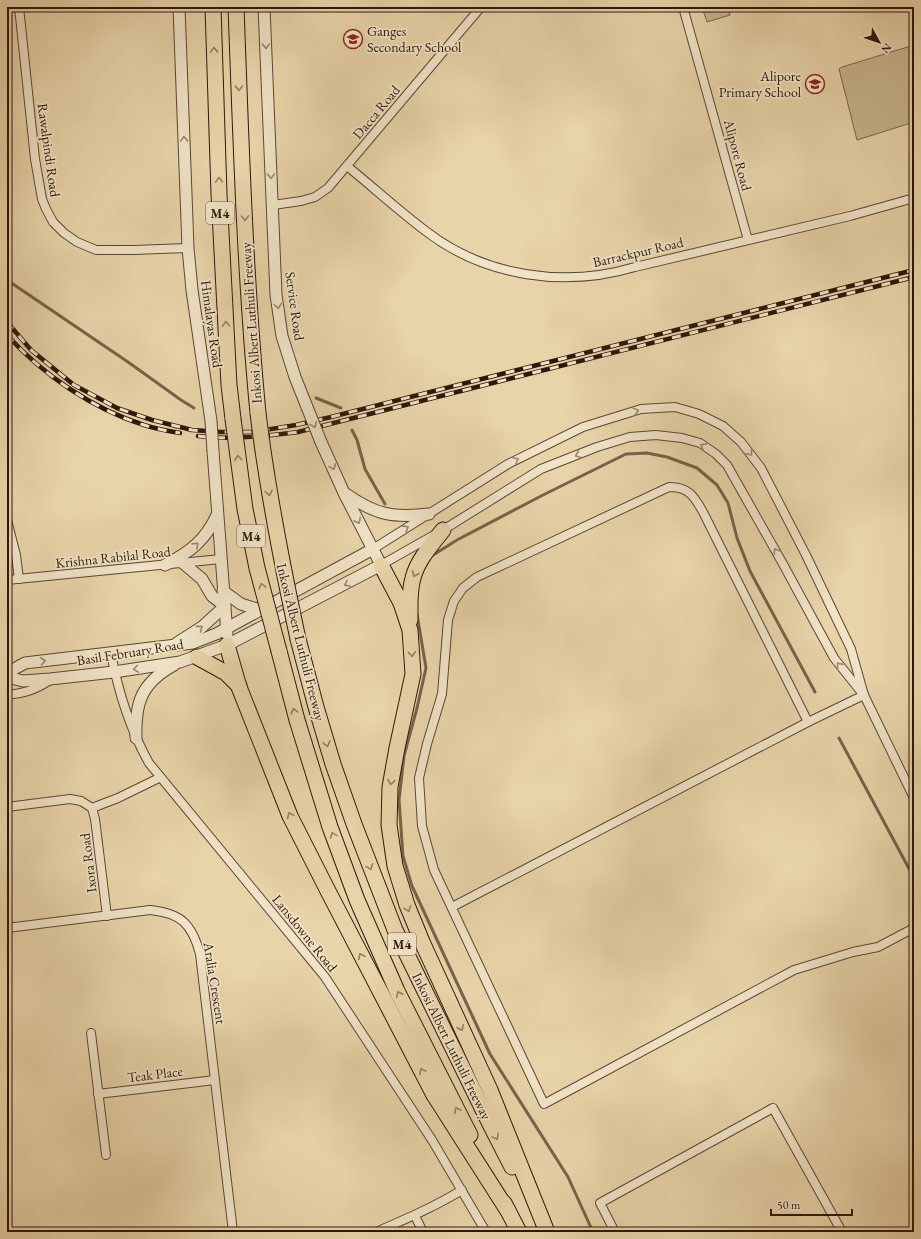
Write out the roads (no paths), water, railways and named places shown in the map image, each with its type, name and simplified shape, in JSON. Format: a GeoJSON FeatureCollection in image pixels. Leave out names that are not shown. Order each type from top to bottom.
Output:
{"type":"FeatureCollection","features":[{"type":"Feature","properties":{"kind":"highway","name":"Inkosi Albert Luthuli Freeway"},"geometry":{"type":"LineString","coordinates":[[213,7],[219,194],[229,377],[245,509],[257,568],[297,720],[330,827],[357,900],[397,991],[519,1232]]}},
{"type":"Feature","properties":{"kind":"highway","name":"Inkosi Albert Luthuli Freeway"},"geometry":{"type":"LineString","coordinates":[[236,7],[245,239],[252,356],[269,493],[278,546],[298,639],[333,764],[354,824],[395,930],[489,1122],[547,1232]]}},
{"type":"Feature","properties":{"kind":"highway"},"geometry":{"type":"LineString","coordinates":[[443,530],[425,553],[413,578],[410,600],[410,630],[413,674],[390,787],[389,825],[395,866],[407,905],[423,944],[490,1090],[547,1232]]}},
{"type":"Feature","properties":{"kind":"highway"},"geometry":{"type":"LineString","coordinates":[[381,565],[401,603],[410,630]]}},
{"type":"Feature","properties":{"kind":"highway"},"geometry":{"type":"LineString","coordinates":[[227,645],[239,687],[290,816],[434,1095],[508,1211]]}},
{"type":"Feature","properties":{"kind":"highway"},"geometry":{"type":"LineString","coordinates":[[197,656],[226,673],[239,687]]}},
{"type":"Feature","properties":{"kind":"street","name":"Rawalpindi Road"},"geometry":{"type":"LineString","coordinates":[[19,7],[35,160],[42,199],[53,222],[64,233],[77,242],[96,250],[188,248]]}},
{"type":"Feature","properties":{"kind":"street","name":"Himalayas Road"},"geometry":{"type":"LineString","coordinates":[[179,7],[188,248],[192,290],[211,421],[227,645]]}},
{"type":"Feature","properties":{"kind":"street","name":"Service Road"},"geometry":{"type":"LineString","coordinates":[[264,7],[276,295],[282,336],[295,377],[321,442],[344,493],[381,565]]}},
{"type":"Feature","properties":{"kind":"street","name":"Dacca Road"},"geometry":{"type":"LineString","coordinates":[[273,205],[315,197],[328,188],[481,7]]}},
{"type":"Feature","properties":{"kind":"street","name":"Alipore Road"},"geometry":{"type":"LineString","coordinates":[[683,7],[748,240]]}},
{"type":"Feature","properties":{"kind":"street","name":"Barrackpur Road"},"geometry":{"type":"LineString","coordinates":[[347,166],[427,232],[453,249],[507,271],[536,276],[565,278],[616,273],[635,267],[850,216],[914,198]]}},
{"type":"Feature","properties":{"kind":"street"},"geometry":{"type":"LineString","coordinates":[[373,549],[508,464],[583,427],[641,409],[675,407],[699,414],[723,426],[737,438],[761,468],[806,555],[851,649],[864,695],[914,798]]}},
{"type":"Feature","properties":{"kind":"street"},"geometry":{"type":"LineString","coordinates":[[381,565],[443,530],[542,469],[597,447],[630,437],[656,435],[682,438],[700,443],[716,454],[727,465],[784,564],[834,658],[864,695]]}},
{"type":"Feature","properties":{"kind":"street"},"geometry":{"type":"LineString","coordinates":[[808,722],[695,497],[686,490],[678,487],[669,487],[477,577],[463,588],[454,600],[448,620],[442,694],[427,744],[419,778],[422,826],[434,870],[544,1104],[794,970],[853,952],[878,948],[914,928]]}},
{"type":"Feature","properties":{"kind":"street"},"geometry":{"type":"LineString","coordinates":[[344,493],[372,510],[405,516],[429,514]]}},
{"type":"Feature","properties":{"kind":"street"},"geometry":{"type":"LineString","coordinates":[[165,565],[197,544],[210,528],[218,514]]}},
{"type":"Feature","properties":{"kind":"street"},"geometry":{"type":"LineString","coordinates":[[7,520],[16,555],[20,579]]}},
{"type":"Feature","properties":{"kind":"street","name":"Basil February Road"},"geometry":{"type":"LineString","coordinates":[[7,673],[25,663],[192,643],[216,634],[373,549]]}},
{"type":"Feature","properties":{"kind":"street","name":"Krishna Rabilal Road"},"geometry":{"type":"LineString","coordinates":[[7,580],[221,559]]}},
{"type":"Feature","properties":{"kind":"street"},"geometry":{"type":"LineString","coordinates":[[171,646],[202,627],[225,606],[212,596],[202,579],[183,563]]}},
{"type":"Feature","properties":{"kind":"street","name":"Basil February Road"},"geometry":{"type":"LineString","coordinates":[[7,677],[23,681],[50,679],[114,672],[180,662],[227,645],[381,565]]}},
{"type":"Feature","properties":{"kind":"street"},"geometry":{"type":"LineString","coordinates":[[224,591],[245,606],[260,610]]}},
{"type":"Feature","properties":{"kind":"street","name":"Lansdowne Road"},"geometry":{"type":"LineString","coordinates":[[111,653],[114,672],[136,738],[149,764],[159,778],[325,977],[432,1140],[486,1232]]}},
{"type":"Feature","properties":{"kind":"street"},"geometry":{"type":"LineString","coordinates":[[136,738],[137,710],[142,694],[154,678],[180,662]]}},
{"type":"Feature","properties":{"kind":"street"},"geometry":{"type":"LineString","coordinates":[[7,695],[27,692],[38,688],[50,679]]}},
{"type":"Feature","properties":{"kind":"street"},"geometry":{"type":"LineString","coordinates":[[452,907],[808,722],[864,695]]}},
{"type":"Feature","properties":{"kind":"street"},"geometry":{"type":"LineString","coordinates":[[7,807],[70,799],[81,801],[92,808],[118,798],[159,778]]}},
{"type":"Feature","properties":{"kind":"street","name":"Ixora Road"},"geometry":{"type":"LineString","coordinates":[[92,808],[95,819],[107,916]]}},
{"type":"Feature","properties":{"kind":"street","name":"Aralia Crescent"},"geometry":{"type":"LineString","coordinates":[[7,928],[150,910],[164,912],[178,917],[188,926],[196,940],[200,954],[233,1232]]}},
{"type":"Feature","properties":{"kind":"street"},"geometry":{"type":"LineString","coordinates":[[91,1033],[106,1155]]}},
{"type":"Feature","properties":{"kind":"street","name":"Teak Place"},"geometry":{"type":"LineString","coordinates":[[98,1094],[215,1080]]}},
{"type":"Feature","properties":{"kind":"street"},"geometry":{"type":"LineString","coordinates":[[615,1232],[600,1202],[773,1108],[842,1232]]}},
{"type":"Feature","properties":{"kind":"street"},"geometry":{"type":"LineString","coordinates":[[376,1232],[415,1216],[462,1190]]}},
{"type":"Feature","properties":{"kind":"street"},"geometry":{"type":"LineString","coordinates":[[415,1216],[423,1232]]}},
{"type":"Feature","properties":{"kind":"waterway"},"geometry":{"type":"LineString","coordinates":[[7,280],[194,408]]}},
{"type":"Feature","properties":{"kind":"waterway"},"geometry":{"type":"LineString","coordinates":[[316,398],[341,408]]}},
{"type":"Feature","properties":{"kind":"waterway"},"geometry":{"type":"LineString","coordinates":[[352,430],[357,440],[365,469],[385,504]]}},
{"type":"Feature","properties":{"kind":"waterway"},"geometry":{"type":"LineString","coordinates":[[430,557],[457,540],[626,454],[647,453],[667,457],[697,468],[717,485],[728,503],[737,538],[750,571],[815,692]]}},
{"type":"Feature","properties":{"kind":"waterway"},"geometry":{"type":"LineString","coordinates":[[417,614],[426,668],[404,756],[399,800],[403,856],[412,886],[490,1054],[568,1177],[593,1232]]}},
{"type":"Feature","properties":{"kind":"waterway"},"geometry":{"type":"LineString","coordinates":[[839,738],[914,878]]}},
{"type":"Feature","properties":{"kind":"railway"},"geometry":{"type":"LineString","coordinates":[[7,322],[31,350],[74,385],[117,408],[152,420],[192,430],[252,432],[296,425],[331,417],[914,270]]}},
{"type":"Feature","properties":{"kind":"railway"},"geometry":{"type":"LineString","coordinates":[[198,436],[235,438],[298,432],[914,277]]}},
{"type":"Feature","properties":{"kind":"railway"},"geometry":{"type":"LineString","coordinates":[[7,335],[36,364],[70,389],[88,400],[106,410],[144,425],[180,433]]}},
{"type":"Feature","properties":{"kind":"place","name":"Ganges Secondary School"},"geometry":{"type":"Point","coordinates":[353,39]}},
{"type":"Feature","properties":{"kind":"place","name":"Alipore Primary School"},"geometry":{"type":"Point","coordinates":[815,84]}}]}
